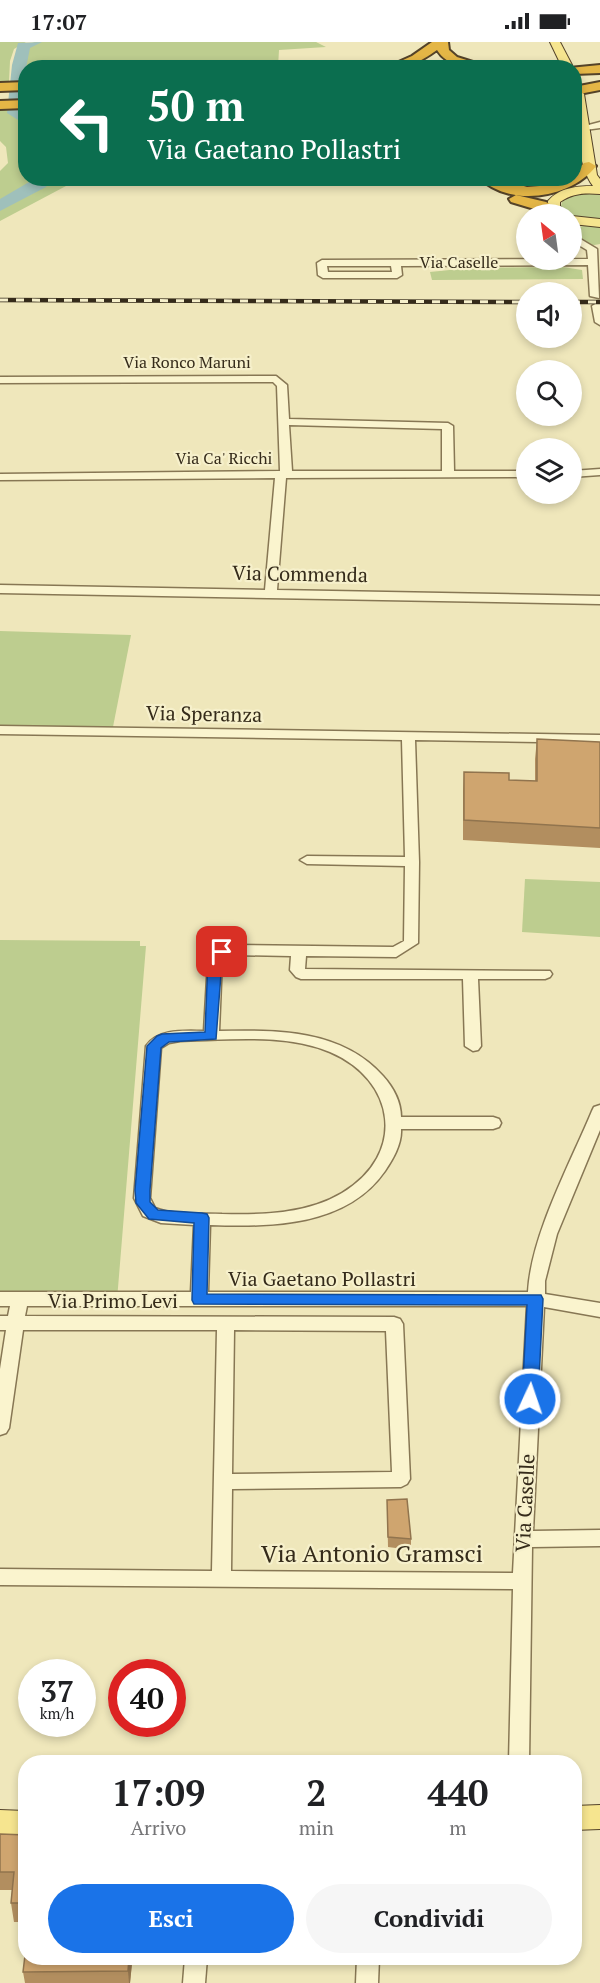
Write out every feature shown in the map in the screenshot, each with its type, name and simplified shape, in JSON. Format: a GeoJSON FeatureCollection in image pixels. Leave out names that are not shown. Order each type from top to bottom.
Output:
{"type":"FeatureCollection","features":[{"type":"Feature","properties":{"kind":"highway"},"geometry":{"type":"LineString","coordinates":[[413,60],[441,42],[443,51],[453,60]]}},
{"type":"Feature","properties":{"kind":"highway"},"geometry":{"type":"LineString","coordinates":[[582,70],[598,74]]}},
{"type":"Feature","properties":{"kind":"highway"},"geometry":{"type":"LineString","coordinates":[[582,75],[598,74]]}},
{"type":"Feature","properties":{"kind":"highway"},"geometry":{"type":"LineString","coordinates":[[582,84],[598,74]]}},
{"type":"Feature","properties":{"kind":"highway"},"geometry":{"type":"LineString","coordinates":[[0,87],[18,86]]}},
{"type":"Feature","properties":{"kind":"highway"},"geometry":{"type":"LineString","coordinates":[[582,88],[600,86]]}},
{"type":"Feature","properties":{"kind":"highway"},"geometry":{"type":"LineString","coordinates":[[0,93],[18,92]]}},
{"type":"Feature","properties":{"kind":"highway"},"geometry":{"type":"LineString","coordinates":[[0,99],[18,99]]}},
{"type":"Feature","properties":{"kind":"highway"},"geometry":{"type":"LineString","coordinates":[[0,105],[18,104]]}},
{"type":"Feature","properties":{"kind":"highway"},"geometry":{"type":"LineString","coordinates":[[582,177],[590,171]]}},
{"type":"Feature","properties":{"kind":"highway"},"geometry":{"type":"LineString","coordinates":[[492,186],[500,194],[534,204]]}},
{"type":"Feature","properties":{"kind":"highway"},"geometry":{"type":"LineString","coordinates":[[503,186],[520,190],[550,190],[563,186]]}},
{"type":"Feature","properties":{"kind":"highway"},"geometry":{"type":"LineString","coordinates":[[526,201],[560,196]]}},
{"type":"Feature","properties":{"kind":"main road"},"geometry":{"type":"LineString","coordinates":[[555,42],[567,60]]}},
{"type":"Feature","properties":{"kind":"main road"},"geometry":{"type":"LineString","coordinates":[[575,190],[600,188],[590,171],[582,116]]}},
{"type":"Feature","properties":{"kind":"main road"},"geometry":{"type":"LineString","coordinates":[[554,204],[560,196],[584,186],[590,171]]}},
{"type":"Feature","properties":{"kind":"main road"},"geometry":{"type":"LineString","coordinates":[[582,221],[597,223]]}},
{"type":"Feature","properties":{"kind":"main road"},"geometry":{"type":"LineString","coordinates":[[582,1818],[600,1817]]}},
{"type":"Feature","properties":{"kind":"main road"},"geometry":{"type":"LineString","coordinates":[[0,1822],[18,1823]]}},
{"type":"Feature","properties":{"kind":"street"},"geometry":{"type":"LineString","coordinates":[[585,127],[600,125]]}},
{"type":"Feature","properties":{"kind":"street"},"geometry":{"type":"LineString","coordinates":[[582,227],[597,223]]}},
{"type":"Feature","properties":{"kind":"street"},"geometry":{"type":"LineString","coordinates":[[595,245],[592,249],[600,322]]}},
{"type":"Feature","properties":{"kind":"street","name":"Via Caselle"},"geometry":{"type":"LineString","coordinates":[[396,262],[397,275],[323,275],[322,263],[396,262],[594,262]]}},
{"type":"Feature","properties":{"kind":"street","name":"Via Ronco Maruni"},"geometry":{"type":"LineString","coordinates":[[0,380],[276,379],[282,385],[284,474],[271,593]]}},
{"type":"Feature","properties":{"kind":"street","name":"Via Ca' Ricchi"},"geometry":{"type":"LineString","coordinates":[[284,422],[448,426],[448,474]]}},
{"type":"Feature","properties":{"kind":"street"},"geometry":{"type":"LineString","coordinates":[[582,473],[600,472]]}},
{"type":"Feature","properties":{"kind":"street","name":"Via Ca' Ricchi"},"geometry":{"type":"LineString","coordinates":[[0,477],[516,474]]}},
{"type":"Feature","properties":{"kind":"street","name":"Via Commenda"},"geometry":{"type":"LineString","coordinates":[[0,589],[600,600]]}},
{"type":"Feature","properties":{"kind":"street","name":"Via Speranza"},"geometry":{"type":"LineString","coordinates":[[0,730],[600,740]]}},
{"type":"Feature","properties":{"kind":"street"},"geometry":{"type":"LineString","coordinates":[[211,1036],[214,969],[217,955],[231,950],[396,952],[411,943],[413,935],[412,862],[408,737]]}},
{"type":"Feature","properties":{"kind":"street"},"geometry":{"type":"LineString","coordinates":[[307,860],[412,862]]}},
{"type":"Feature","properties":{"kind":"street"},"geometry":{"type":"LineString","coordinates":[[299,951],[297,970],[301,974],[545,974]]}},
{"type":"Feature","properties":{"kind":"street"},"geometry":{"type":"LineString","coordinates":[[470,974],[473,1046]]}},
{"type":"Feature","properties":{"kind":"street"},"geometry":{"type":"LineString","coordinates":[[284,1036],[304,1039],[337,1049],[356,1060],[378,1079],[390,1098],[396,1123],[393,1141],[382,1166],[366,1185],[334,1204],[287,1217],[202,1218],[154,1215],[146,1208],[142,1198],[154,1046],[162,1039],[284,1036]]}},
{"type":"Feature","properties":{"kind":"street","name":"Via Caselle"},"geometry":{"type":"LineString","coordinates":[[519,1755],[523,1539],[538,1274],[549,1234],[600,1111]]}},
{"type":"Feature","properties":{"kind":"street"},"geometry":{"type":"LineString","coordinates":[[396,1123],[493,1123]]}},
{"type":"Feature","properties":{"kind":"street"},"geometry":{"type":"LineString","coordinates":[[200,1300],[202,1218]]}},
{"type":"Feature","properties":{"kind":"street","name":"Via Gaetano Pollastri"},"geometry":{"type":"LineString","coordinates":[[0,1299],[536,1299],[600,1310]]}},
{"type":"Feature","properties":{"kind":"street"},"geometry":{"type":"LineString","coordinates":[[0,1428],[7,1323],[19,1299]]}},
{"type":"Feature","properties":{"kind":"street","name":"Via Primo Levi"},"geometry":{"type":"LineString","coordinates":[[7,1323],[394,1324],[401,1479],[222,1482]]}},
{"type":"Feature","properties":{"kind":"street"},"geometry":{"type":"LineString","coordinates":[[221,1578],[226,1323]]}},
{"type":"Feature","properties":{"kind":"street"},"geometry":{"type":"LineString","coordinates":[[523,1539],[600,1538]]}},
{"type":"Feature","properties":{"kind":"street","name":"Via Antonio Gramsci"},"geometry":{"type":"LineString","coordinates":[[0,1577],[522,1581]]}},
{"type":"Feature","properties":{"kind":"street"},"geometry":{"type":"LineString","coordinates":[[194,1983],[195,1965]]}},
{"type":"Feature","properties":{"kind":"street"},"geometry":{"type":"LineString","coordinates":[[367,1983],[368,1965]]}},
{"type":"Feature","properties":{"kind":"green space"},"geometry":{"type":"Polygon","coordinates":[[[0,42],[26,42],[14,49],[10,61],[9,82],[0,82],[0,42]]]}},
{"type":"Feature","properties":{"kind":"green space"},"geometry":{"type":"Polygon","coordinates":[[[35,42],[316,42],[326,47],[279,50],[278,60],[20,60],[23,46],[35,42]]]}},
{"type":"Feature","properties":{"kind":"green space"},"geometry":{"type":"Polygon","coordinates":[[[18,108],[18,186],[66,186],[0,221],[0,171],[8,163],[6,147],[0,141],[0,109],[18,108]]]}},
{"type":"Feature","properties":{"kind":"green space"},"geometry":{"type":"Polygon","coordinates":[[[578,193],[600,193],[600,219],[582,218],[582,204],[562,204],[566,198],[578,193]]]}},
{"type":"Feature","properties":{"kind":"green space"},"geometry":{"type":"Polygon","coordinates":[[[600,223],[600,244],[589,246],[582,242],[582,226],[600,223]]]}},
{"type":"Feature","properties":{"kind":"green space"},"geometry":{"type":"Polygon","coordinates":[[[469,268],[582,270],[583,279],[432,280],[430,272],[469,268]]]}},
{"type":"Feature","properties":{"kind":"green space"},"geometry":{"type":"Polygon","coordinates":[[[0,631],[131,635],[112,732],[0,731],[0,631]]]}},
{"type":"Feature","properties":{"kind":"green space"},"geometry":{"type":"Polygon","coordinates":[[[525,879],[600,882],[600,937],[522,932],[525,879]]]}},
{"type":"Feature","properties":{"kind":"green space"},"geometry":{"type":"Polygon","coordinates":[[[0,940],[140,941],[140,946],[146,946],[117,1300],[0,1301],[0,940]]]}},
{"type":"Feature","properties":{"kind":"building"},"geometry":{"type":"Polygon","coordinates":[[[537,739],[600,742],[600,828],[464,820],[464,772],[509,773],[509,780],[537,781],[537,739]]]}},
{"type":"Feature","properties":{"kind":"building"},"geometry":{"type":"Polygon","coordinates":[[[407,1499],[411,1539],[388,1537],[387,1500],[407,1499]]]}},
{"type":"Feature","properties":{"kind":"building"},"geometry":{"type":"Polygon","coordinates":[[[0,1834],[18,1835],[18,1903],[11,1903],[14,1872],[0,1872],[0,1834]]]}},
{"type":"Feature","properties":{"kind":"building"},"geometry":{"type":"Polygon","coordinates":[[[24,1965],[128,1965],[128,1971],[23,1972],[24,1965]]]}},
{"type":"Feature","properties":{"kind":"waterway"},"geometry":{"type":"LineString","coordinates":[[20,60],[23,46],[35,42]]}},
{"type":"Feature","properties":{"kind":"waterway"},"geometry":{"type":"LineString","coordinates":[[18,77],[15,113],[18,115]]}},
{"type":"Feature","properties":{"kind":"waterway"},"geometry":{"type":"LineString","coordinates":[[0,206],[36,186]]}},
{"type":"Feature","properties":{"kind":"railway"},"geometry":{"type":"LineString","coordinates":[[0,300],[516,302]]}},
{"type":"Feature","properties":{"kind":"railway"},"geometry":{"type":"LineString","coordinates":[[582,302],[600,302]]}},
{"type":"Feature","properties":{"kind":"route"},"geometry":{"type":"LineString","coordinates":[[222,952],[215,960],[211,1036],[162,1039],[154,1046],[142,1198],[149,1212],[154,1215],[202,1218],[200,1300],[496,1301],[536,1299],[530,1399]]}}]}
